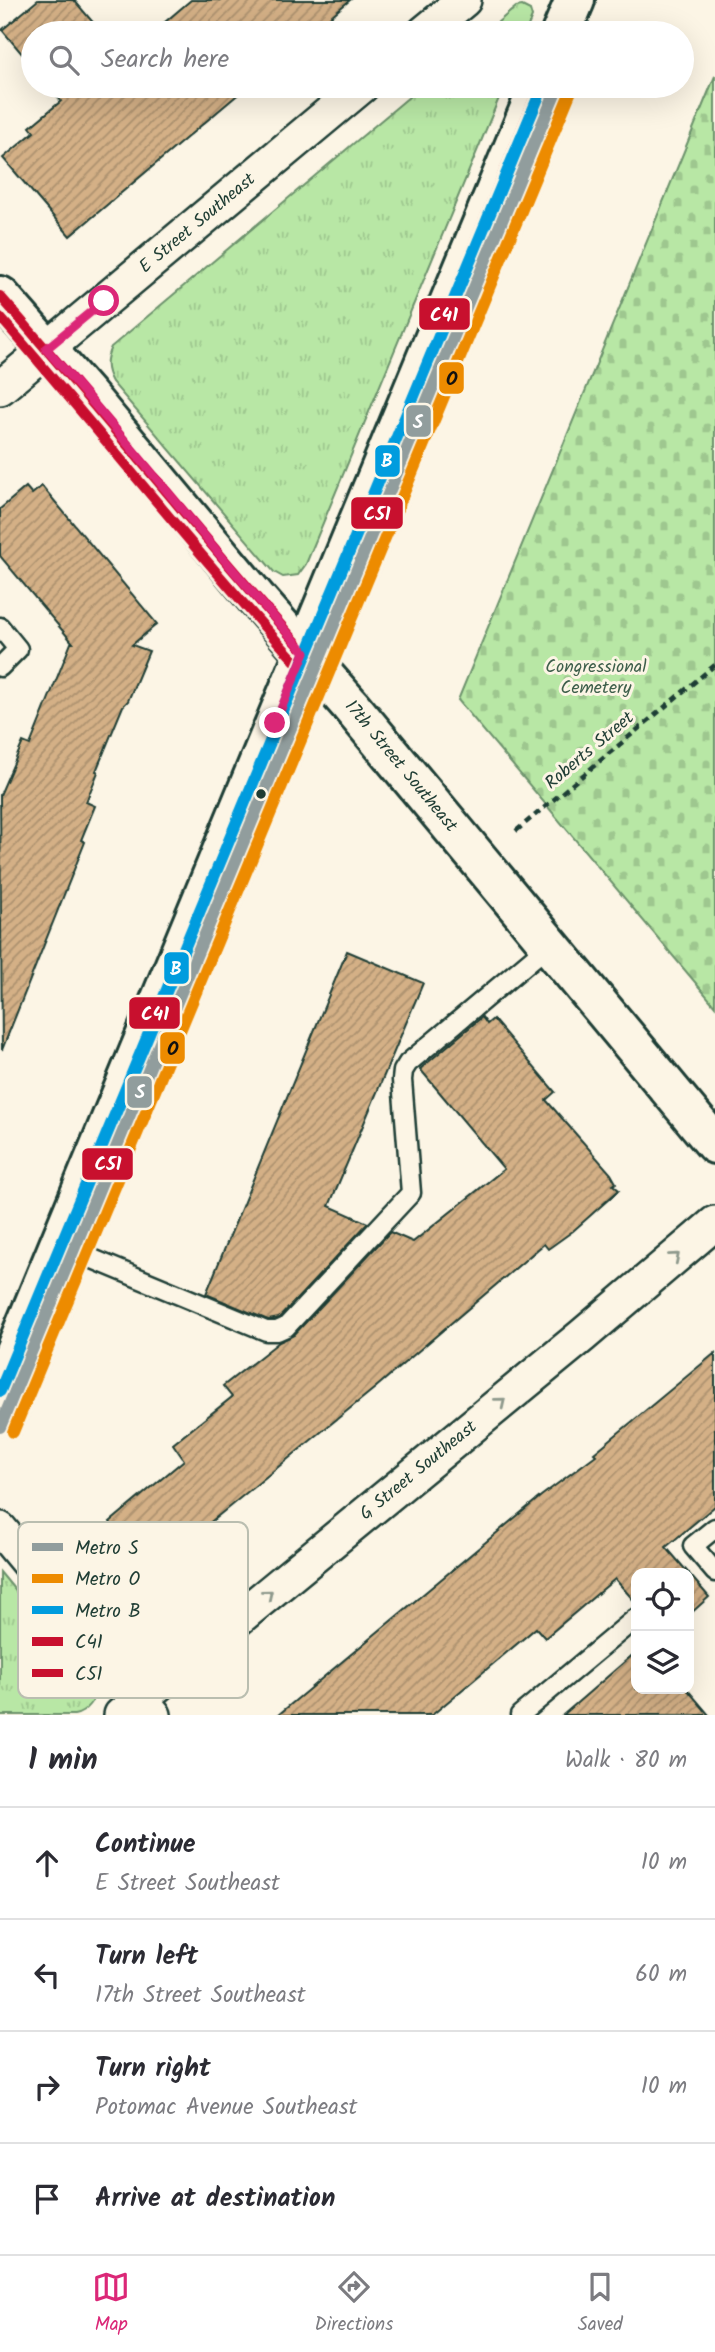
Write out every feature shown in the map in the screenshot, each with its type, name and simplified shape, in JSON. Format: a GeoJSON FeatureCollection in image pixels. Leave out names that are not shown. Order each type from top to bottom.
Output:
{"type":"FeatureCollection","features":[{"type":"Feature","properties":{"kind":"main road"},"geometry":{"type":"LineString","coordinates":[[566,21],[575,0]]}},
{"type":"Feature","properties":{"kind":"main road"},"geometry":{"type":"LineString","coordinates":[[0,1388],[534,98]]}},
{"type":"Feature","properties":{"kind":"main road","name":"17th Street Southeast"},"geometry":{"type":"LineString","coordinates":[[0,296],[305,652],[715,1144]]}},
{"type":"Feature","properties":{"kind":"street"},"geometry":{"type":"LineString","coordinates":[[439,21],[464,0]]}},
{"type":"Feature","properties":{"kind":"street","name":"E Street Southeast"},"geometry":{"type":"LineString","coordinates":[[0,388],[348,98]]}},
{"type":"Feature","properties":{"kind":"street","name":"G Street Southeast"},"geometry":{"type":"LineString","coordinates":[[248,1618],[715,1223]]}},
{"type":"Feature","properties":{"kind":"street"},"geometry":{"type":"LineString","coordinates":[[0,1529],[18,1552]]}},
{"type":"Feature","properties":{"kind":"street","name":"G Street Southeast"},"geometry":{"type":"LineString","coordinates":[[139,1710],[153,1698]]}},
{"type":"Feature","properties":{"kind":"lane"},"geometry":{"type":"LineString","coordinates":[[0,627],[18,649],[0,667]]}},
{"type":"Feature","properties":{"kind":"lane"},"geometry":{"type":"LineString","coordinates":[[59,1245],[266,1331],[277,1331],[286,1327],[411,1193],[402,1080],[408,1063],[550,944]]}},
{"type":"Feature","properties":{"kind":"lane"},"geometry":{"type":"LineString","coordinates":[[715,1528],[694,1546],[715,1572]]}},
{"type":"Feature","properties":{"kind":"lane"},"geometry":{"type":"LineString","coordinates":[[522,1715],[631,1622]]}},
{"type":"Feature","properties":{"kind":"path","name":"Roberts Street"},"geometry":{"type":"LineString","coordinates":[[516,831],[715,665]]}},
{"type":"Feature","properties":{"kind":"green space"},"geometry":{"type":"Polygon","coordinates":[[[522,6],[530,10],[530,21],[499,21],[516,7],[522,6]]]}},
{"type":"Feature","properties":{"kind":"green space","name":"Congressional Cemetery"},"geometry":{"type":"Polygon","coordinates":[[[715,76],[715,1006],[458,700],[715,76]]]}},
{"type":"Feature","properties":{"kind":"green space"},"geometry":{"type":"Polygon","coordinates":[[[408,98],[499,98],[306,564],[298,575],[283,577],[274,572],[112,382],[107,369],[111,347],[408,98]]]}},
{"type":"Feature","properties":{"kind":"green space"},"geometry":{"type":"Polygon","coordinates":[[[0,1572],[18,1594],[18,1698],[94,1698],[83,1711],[74,1715],[0,1715],[0,1572]]]}},
{"type":"Feature","properties":{"kind":"building"},"geometry":{"type":"Polygon","coordinates":[[[38,0],[74,0],[92,21],[21,21],[21,53],[2,30],[38,0]]]}},
{"type":"Feature","properties":{"kind":"building"},"geometry":{"type":"Polygon","coordinates":[[[191,0],[350,0],[325,21],[166,21],[191,0]]]}},
{"type":"Feature","properties":{"kind":"building"},"geometry":{"type":"Polygon","coordinates":[[[59,98],[234,98],[70,236],[3,158],[34,132],[30,127],[61,101],[59,98]]]}},
{"type":"Feature","properties":{"kind":"building"},"geometry":{"type":"Polygon","coordinates":[[[42,486],[157,624],[132,645],[149,651],[96,771],[98,772],[86,802],[95,806],[81,840],[85,842],[2,1050],[0,795],[23,742],[30,745],[73,643],[0,556],[0,509],[26,487],[32,494],[42,486]]]}},
{"type":"Feature","properties":{"kind":"building"},"geometry":{"type":"Polygon","coordinates":[[[347,951],[423,983],[329,1206],[368,1223],[279,1318],[268,1320],[206,1294],[347,951]]]}},
{"type":"Feature","properties":{"kind":"building"},"geometry":{"type":"Polygon","coordinates":[[[482,1017],[487,1024],[493,1019],[555,1092],[546,1100],[611,1174],[616,1183],[613,1185],[619,1190],[573,1231],[548,1249],[544,1244],[375,1388],[211,1522],[110,1522],[184,1460],[173,1444],[232,1397],[223,1386],[279,1342],[294,1335],[390,1232],[413,1242],[504,1169],[420,1069],[482,1017]]]}},
{"type":"Feature","properties":{"kind":"building"},"geometry":{"type":"Polygon","coordinates":[[[715,1353],[715,1506],[666,1547],[684,1568],[631,1568],[631,1597],[615,1579],[545,1638],[536,1628],[432,1715],[278,1715],[541,1496],[596,1455],[594,1453],[715,1353]]]}},
{"type":"Feature","properties":{"kind":"building"},"geometry":{"type":"Polygon","coordinates":[[[694,1580],[709,1597],[694,1610],[694,1580]]]}},
{"type":"Feature","properties":{"kind":"building"},"geometry":{"type":"Polygon","coordinates":[[[631,1656],[631,1694],[691,1694],[709,1715],[563,1715],[631,1656]]]}},
{"type":"Feature","properties":{"kind":"metro line","name":"B"},"geometry":{"type":"LineString","coordinates":[[0,1391],[538,98]]}},
{"type":"Feature","properties":{"kind":"metro line","name":"S"},"geometry":{"type":"LineString","coordinates":[[0,1427],[553,98]]}},
{"type":"Feature","properties":{"kind":"metro line","name":"O"},"geometry":{"type":"LineString","coordinates":[[13,1432],[568,98]]}},
{"type":"Feature","properties":{"kind":"transit line","name":"C41"},"geometry":{"type":"LineString","coordinates":[[0,1387],[534,98]]}},
{"type":"Feature","properties":{"kind":"transit line","name":"C51"},"geometry":{"type":"LineString","coordinates":[[13,1392],[549,98]]}},
{"type":"Feature","properties":{"kind":"transit line","name":"C41"},"geometry":{"type":"LineString","coordinates":[[0,296],[305,652]]}},
{"type":"Feature","properties":{"kind":"transit line","name":"C51"},"geometry":{"type":"LineString","coordinates":[[0,317],[295,661]]}},
{"type":"Feature","properties":{"kind":"route"},"geometry":{"type":"LineString","coordinates":[[104,301],[46,349],[256,598],[305,652],[275,723]]}}]}
